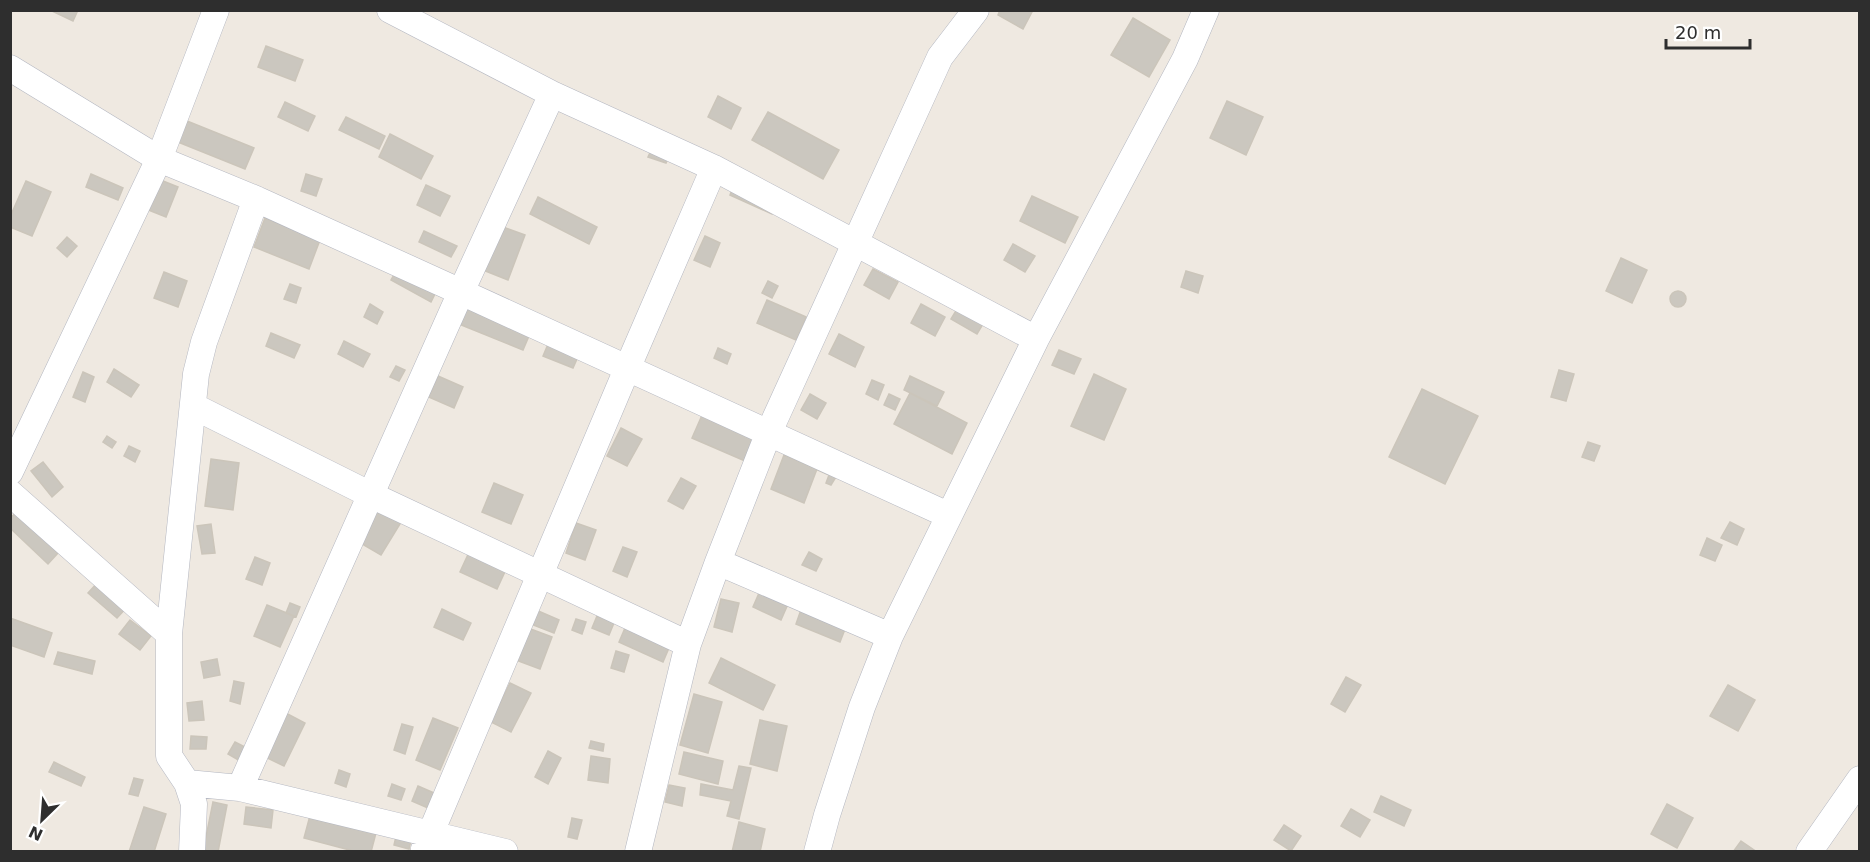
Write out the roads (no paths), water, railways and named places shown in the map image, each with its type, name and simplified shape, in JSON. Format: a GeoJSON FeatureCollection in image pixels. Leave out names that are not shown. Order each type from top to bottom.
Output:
{"type":"FeatureCollection","features":[{"type":"Feature","properties":{"kind":"street"},"geometry":{"type":"LineString","coordinates":[[10,471],[159,159],[216,10]]}},
{"type":"Feature","properties":{"kind":"street"},"geometry":{"type":"LineString","coordinates":[[390,10],[552,94],[714,168],[1036,339]]}},
{"type":"Feature","properties":{"kind":"street"},"geometry":{"type":"LineString","coordinates":[[638,852],[688,644],[769,432],[940,57],[976,10]]}},
{"type":"Feature","properties":{"kind":"street"},"geometry":{"type":"LineString","coordinates":[[817,852],[862,707],[890,636],[1036,339],[1185,59],[1206,10]]}},
{"type":"Feature","properties":{"kind":"street"},"geometry":{"type":"LineString","coordinates":[[10,68],[159,159],[461,292],[948,515]]}},
{"type":"Feature","properties":{"kind":"street"},"geometry":{"type":"LineString","coordinates":[[240,788],[461,292],[552,94]]}},
{"type":"Feature","properties":{"kind":"street"},"geometry":{"type":"LineString","coordinates":[[427,843],[714,168]]}},
{"type":"Feature","properties":{"kind":"street"},"geometry":{"type":"LineString","coordinates":[[192,852],[194,804],[187,783],[169,756],[169,634],[196,374],[204,342],[256,200]]}},
{"type":"Feature","properties":{"kind":"street"},"geometry":{"type":"LineString","coordinates":[[193,406],[370,495],[688,644]]}},
{"type":"Feature","properties":{"kind":"street"},"geometry":{"type":"LineString","coordinates":[[10,493],[169,634]]}},
{"type":"Feature","properties":{"kind":"street"},"geometry":{"type":"LineString","coordinates":[[718,562],[890,636]]}},
{"type":"Feature","properties":{"kind":"street"},"geometry":{"type":"LineString","coordinates":[[1809,852],[1860,779]]}},
{"type":"Feature","properties":{"kind":"street"},"geometry":{"type":"LineString","coordinates":[[187,783],[240,788],[427,843],[505,852]]}}]}
